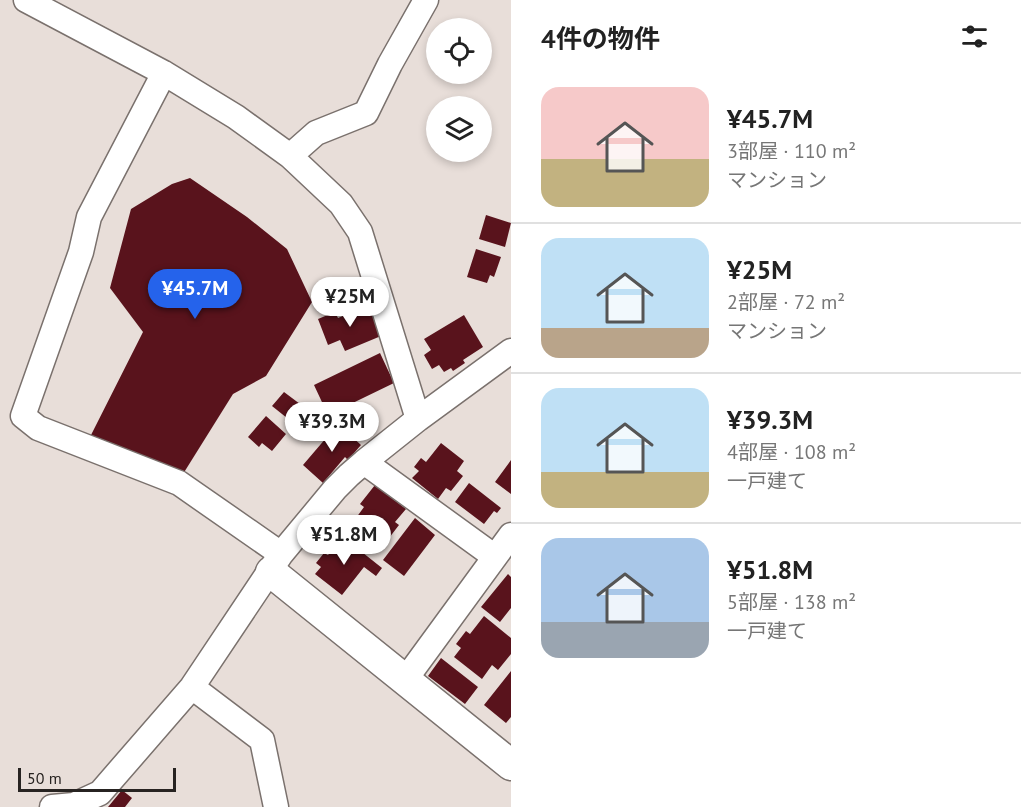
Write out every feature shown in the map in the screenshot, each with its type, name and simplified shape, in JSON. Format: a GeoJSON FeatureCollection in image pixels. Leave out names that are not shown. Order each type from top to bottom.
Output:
{"type":"FeatureCollection","features":[{"type":"Feature","properties":{"kind":"street"},"geometry":{"type":"LineString","coordinates":[[26,0],[164,73],[236,117],[290,156],[340,204],[360,232],[418,419]]}},
{"type":"Feature","properties":{"kind":"street"},"geometry":{"type":"LineString","coordinates":[[290,156],[316,133],[366,113],[426,0]]}},
{"type":"Feature","properties":{"kind":"street"},"geometry":{"type":"LineString","coordinates":[[164,73],[89,217],[81,252],[22,416],[38,428],[179,483],[276,563],[405,680],[509,758]]}},
{"type":"Feature","properties":{"kind":"street"},"geometry":{"type":"LineString","coordinates":[[52,807],[74,805],[100,793],[192,687],[276,563],[335,489],[364,462],[418,419],[511,351]]}},
{"type":"Feature","properties":{"kind":"street"},"geometry":{"type":"LineString","coordinates":[[364,462],[495,557]]}},
{"type":"Feature","properties":{"kind":"street"},"geometry":{"type":"LineString","coordinates":[[405,680],[511,535]]}},
{"type":"Feature","properties":{"kind":"street"},"geometry":{"type":"LineString","coordinates":[[192,687],[262,740],[276,807]]}},
{"type":"Feature","properties":{"kind":"building"},"geometry":{"type":"Polygon","coordinates":[[[190,178],[247,217],[287,249],[312,302],[266,376],[233,394],[183,474],[89,439],[143,332],[110,288],[131,209],[172,184],[190,178]]]}},
{"type":"Feature","properties":{"kind":"building"},"geometry":{"type":"Polygon","coordinates":[[[486,215],[511,223],[505,247],[479,239],[486,215]]]}},
{"type":"Feature","properties":{"kind":"building"},"geometry":{"type":"Polygon","coordinates":[[[476,249],[501,257],[494,277],[490,275],[487,283],[467,277],[476,249]]]}},
{"type":"Feature","properties":{"kind":"building"},"geometry":{"type":"Polygon","coordinates":[[[369,305],[381,336],[345,351],[340,340],[328,345],[318,319],[335,312],[338,318],[369,305]]]}},
{"type":"Feature","properties":{"kind":"building"},"geometry":{"type":"Polygon","coordinates":[[[464,315],[483,347],[463,360],[465,363],[453,371],[451,368],[444,372],[439,365],[432,369],[424,355],[431,350],[424,339],[464,315]]]}},
{"type":"Feature","properties":{"kind":"building"},"geometry":{"type":"Polygon","coordinates":[[[380,353],[394,383],[328,415],[314,385],[380,353]]]}},
{"type":"Feature","properties":{"kind":"building"},"geometry":{"type":"Polygon","coordinates":[[[284,392],[308,410],[297,426],[272,406],[284,392]]]}},
{"type":"Feature","properties":{"kind":"building"},"geometry":{"type":"Polygon","coordinates":[[[311,412],[322,420],[308,438],[297,429],[311,412]]]}},
{"type":"Feature","properties":{"kind":"building"},"geometry":{"type":"Polygon","coordinates":[[[266,416],[286,434],[272,451],[262,443],[259,447],[248,437],[266,416]]]}},
{"type":"Feature","properties":{"kind":"building"},"geometry":{"type":"Polygon","coordinates":[[[338,424],[361,445],[348,460],[345,457],[323,483],[303,465],[338,424]]]}},
{"type":"Feature","properties":{"kind":"building"},"geometry":{"type":"Polygon","coordinates":[[[441,443],[464,461],[457,471],[463,476],[451,491],[446,488],[438,499],[412,478],[419,471],[414,467],[421,458],[426,462],[441,443]]]}},
{"type":"Feature","properties":{"kind":"building"},"geometry":{"type":"Polygon","coordinates":[[[511,460],[511,494],[495,482],[511,460]]]}},
{"type":"Feature","properties":{"kind":"building"},"geometry":{"type":"Polygon","coordinates":[[[469,483],[501,508],[497,513],[494,511],[484,524],[455,502],[469,483]]]}},
{"type":"Feature","properties":{"kind":"building"},"geometry":{"type":"Polygon","coordinates":[[[375,485],[406,509],[395,522],[399,525],[389,538],[385,535],[374,549],[348,529],[364,507],[360,504],[375,485]]]}},
{"type":"Feature","properties":{"kind":"building"},"geometry":{"type":"Polygon","coordinates":[[[415,518],[435,535],[404,576],[383,560],[415,518]]]}},
{"type":"Feature","properties":{"kind":"building"},"geometry":{"type":"Polygon","coordinates":[[[343,537],[382,568],[376,576],[364,567],[342,595],[315,574],[321,567],[316,563],[324,553],[328,555],[343,537]]]}},
{"type":"Feature","properties":{"kind":"building"},"geometry":{"type":"Polygon","coordinates":[[[508,574],[511,577],[511,608],[500,622],[481,607],[508,574]]]}},
{"type":"Feature","properties":{"kind":"building"},"geometry":{"type":"Polygon","coordinates":[[[484,616],[511,638],[511,654],[498,670],[492,665],[482,679],[454,657],[461,648],[456,644],[466,631],[470,634],[484,616]]]}},
{"type":"Feature","properties":{"kind":"building"},"geometry":{"type":"Polygon","coordinates":[[[441,658],[478,687],[465,704],[428,676],[441,658]]]}},
{"type":"Feature","properties":{"kind":"building"},"geometry":{"type":"Polygon","coordinates":[[[511,671],[511,717],[506,723],[484,705],[511,671]]]}},
{"type":"Feature","properties":{"kind":"building"},"geometry":{"type":"Polygon","coordinates":[[[122,790],[132,798],[125,807],[108,807],[122,790]]]}}]}
